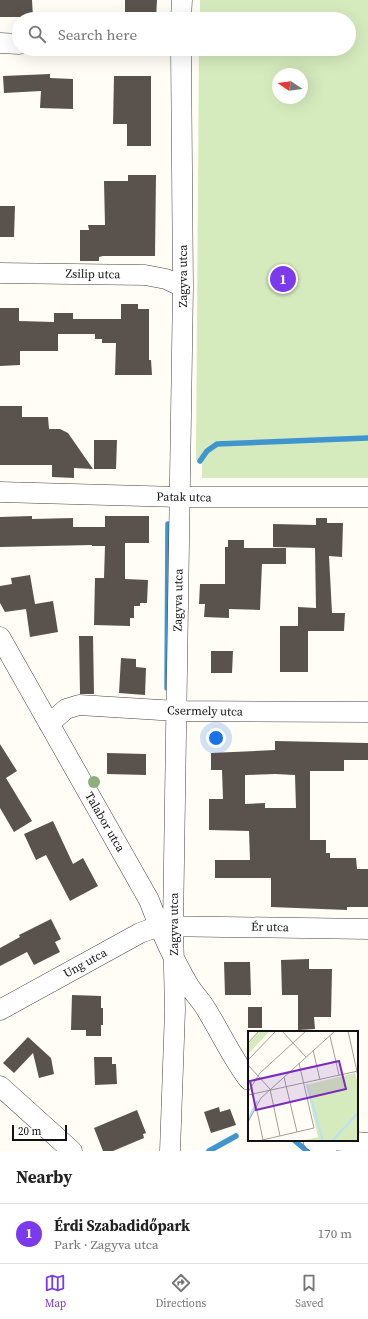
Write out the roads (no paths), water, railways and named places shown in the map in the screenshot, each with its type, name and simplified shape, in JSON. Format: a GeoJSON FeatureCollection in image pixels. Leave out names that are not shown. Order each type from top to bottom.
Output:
{"type":"FeatureCollection","features":[{"type":"Feature","properties":{"kind":"street"},"geometry":{"type":"LineString","coordinates":[[181,12],[182,0]]}},
{"type":"Feature","properties":{"kind":"street"},"geometry":{"type":"LineString","coordinates":[[0,43],[12,44]]}},
{"type":"Feature","properties":{"kind":"street","name":"Zagyva utca"},"geometry":{"type":"LineString","coordinates":[[170,1151],[175,1010],[174,958],[166,926],[177,711],[183,287],[181,56]]}},
{"type":"Feature","properties":{"kind":"street","name":"Zsilip utca"},"geometry":{"type":"LineString","coordinates":[[0,273],[145,275],[166,280],[183,287]]}},
{"type":"Feature","properties":{"kind":"street","name":"Patak utca"},"geometry":{"type":"LineString","coordinates":[[0,492],[179,497],[368,497]]}},
{"type":"Feature","properties":{"kind":"street","name":"Talabor utca"},"geometry":{"type":"LineString","coordinates":[[0,637],[149,900],[166,926]]}},
{"type":"Feature","properties":{"kind":"street","name":"Csermely utca"},"geometry":{"type":"LineString","coordinates":[[49,724],[66,709],[80,705],[177,711],[368,712]]}},
{"type":"Feature","properties":{"kind":"street","name":"Ér utca"},"geometry":{"type":"LineString","coordinates":[[166,926],[368,929]]}},
{"type":"Feature","properties":{"kind":"street","name":"Ung utca"},"geometry":{"type":"LineString","coordinates":[[0,1010],[140,933],[166,926]]}},
{"type":"Feature","properties":{"kind":"street"},"geometry":{"type":"LineString","coordinates":[[174,958],[189,986],[206,1008],[236,1062],[248,1079]]}},
{"type":"Feature","properties":{"kind":"street"},"geometry":{"type":"LineString","coordinates":[[175,1010],[181,1003],[187,1000],[206,1008]]}},
{"type":"Feature","properties":{"kind":"street"},"geometry":{"type":"LineString","coordinates":[[0,1086],[72,1151]]}},
{"type":"Feature","properties":{"kind":"street"},"geometry":{"type":"LineString","coordinates":[[314,1141],[326,1151]]}},
{"type":"Feature","properties":{"kind":"street"},"geometry":{"type":"LineString","coordinates":[[343,1141],[368,1143]]}},
{"type":"Feature","properties":{"kind":"waterway"},"geometry":{"type":"LineString","coordinates":[[200,461],[207,451],[217,444],[368,438]]}},
{"type":"Feature","properties":{"kind":"waterway"},"geometry":{"type":"LineString","coordinates":[[167,688],[168,524]]}},
{"type":"Feature","properties":{"kind":"waterway"},"geometry":{"type":"LineString","coordinates":[[209,1151],[236,1136]]}},
{"type":"Feature","properties":{"kind":"waterway"},"geometry":{"type":"LineString","coordinates":[[295,1141],[307,1151]]}},
{"type":"Feature","properties":{"kind":"place","name":"Érdi Szabadidőpark"},"geometry":{"type":"Point","coordinates":[283,279]}}]}
